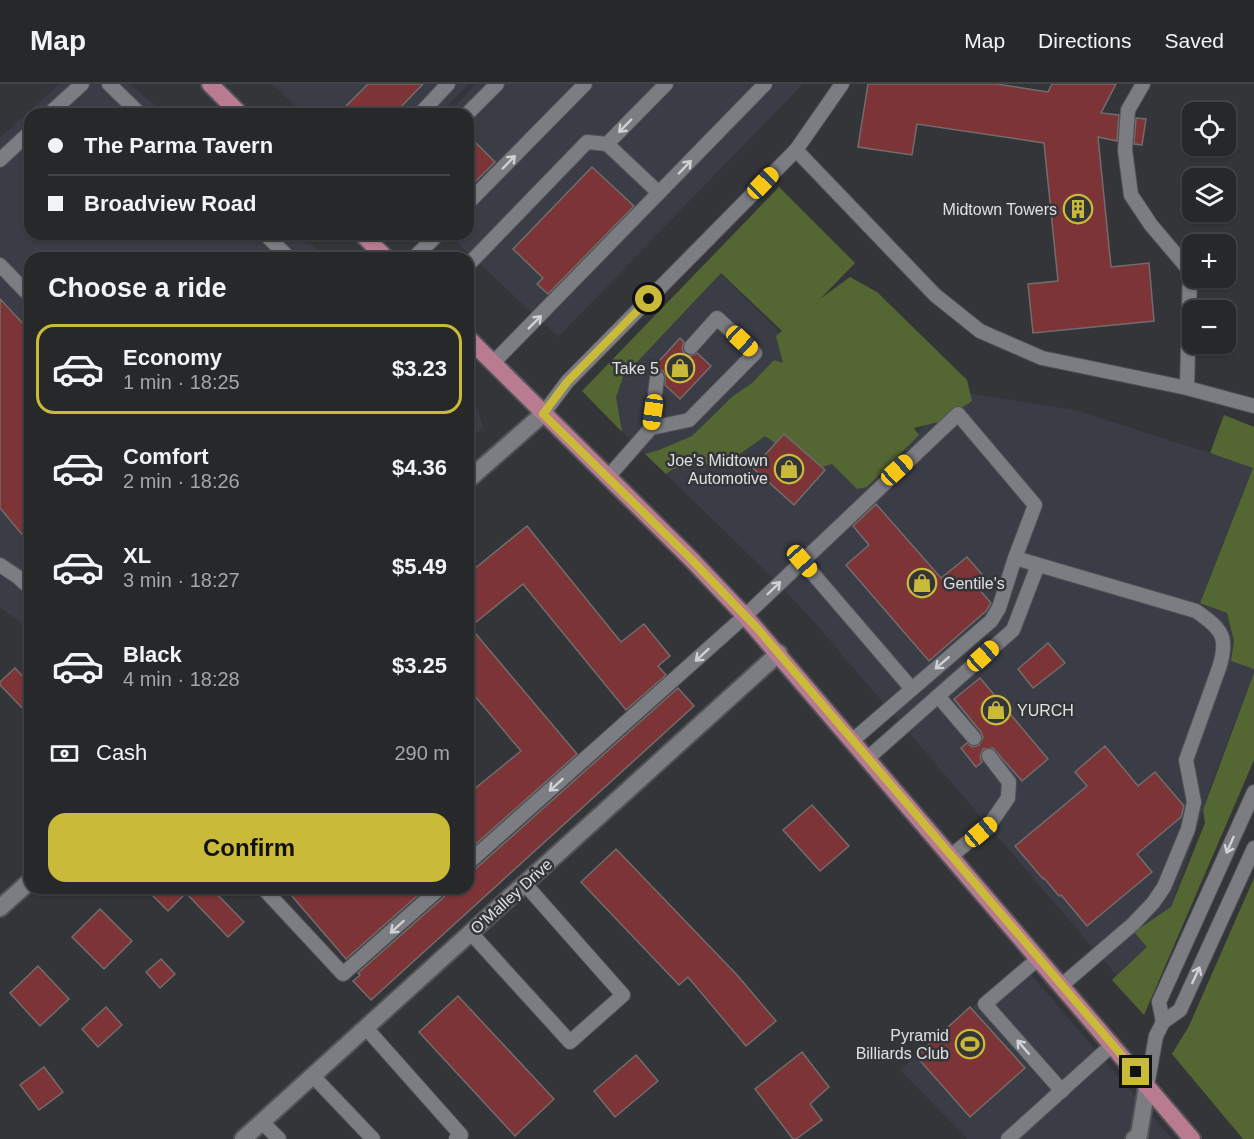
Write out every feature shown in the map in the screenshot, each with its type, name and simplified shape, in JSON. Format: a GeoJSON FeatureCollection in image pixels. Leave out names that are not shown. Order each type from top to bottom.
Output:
{"type":"FeatureCollection","features":[{"type":"Feature","properties":{"kind":"main road"},"geometry":{"type":"LineString","coordinates":[[210,84],[234,108]]}},
{"type":"Feature","properties":{"kind":"main road"},"geometry":{"type":"LineString","coordinates":[[368,240],[380,252]]}},
{"type":"Feature","properties":{"kind":"main road"},"geometry":{"type":"LineString","coordinates":[[474,344],[746,616],[1192,1139]]}},
{"type":"Feature","properties":{"kind":"street"},"geometry":{"type":"LineString","coordinates":[[474,475],[543,414]]}},
{"type":"Feature","properties":{"kind":"street","name":"O'Malley Drive"},"geometry":{"type":"LineString","coordinates":[[243,1139],[779,653]]}},
{"type":"Feature","properties":{"kind":"street"},"geometry":{"type":"LineString","coordinates":[[0,908],[24,886]]}},
{"type":"Feature","properties":{"kind":"street"},"geometry":{"type":"LineString","coordinates":[[1134,1139],[1139,1135],[1147,1086]]}},
{"type":"Feature","properties":{"kind":"lane"},"geometry":{"type":"LineString","coordinates":[[56,108],[82,84]]}},
{"type":"Feature","properties":{"kind":"lane"},"geometry":{"type":"LineString","coordinates":[[109,84],[134,108]]}},
{"type":"Feature","properties":{"kind":"lane"},"geometry":{"type":"LineString","coordinates":[[426,108],[448,84]]}},
{"type":"Feature","properties":{"kind":"lane"},"geometry":{"type":"LineString","coordinates":[[473,108],[496,84]]}},
{"type":"Feature","properties":{"kind":"lane"},"geometry":{"type":"LineString","coordinates":[[474,197],[585,84]]}},
{"type":"Feature","properties":{"kind":"lane"},"geometry":{"type":"LineString","coordinates":[[607,144],[666,84]]}},
{"type":"Feature","properties":{"kind":"lane"},"geometry":{"type":"LineString","coordinates":[[493,363],[765,84]]}},
{"type":"Feature","properties":{"kind":"lane"},"geometry":{"type":"LineString","coordinates":[[543,414],[567,382],[796,150],[842,84]]}},
{"type":"Feature","properties":{"kind":"lane"},"geometry":{"type":"LineString","coordinates":[[1143,84],[1128,110],[1125,150],[1131,195],[1151,225],[1190,271],[1187,388]]}},
{"type":"Feature","properties":{"kind":"lane"},"geometry":{"type":"LineString","coordinates":[[0,160],[24,138]]}},
{"type":"Feature","properties":{"kind":"lane"},"geometry":{"type":"LineString","coordinates":[[474,259],[588,142],[607,144],[659,194]]}},
{"type":"Feature","properties":{"kind":"lane"},"geometry":{"type":"LineString","coordinates":[[796,150],[935,295],[980,331],[1042,358],[1187,388],[1254,406]]}},
{"type":"Feature","properties":{"kind":"lane"},"geometry":{"type":"LineString","coordinates":[[271,240],[283,252]]}},
{"type":"Feature","properties":{"kind":"lane"},"geometry":{"type":"LineString","coordinates":[[420,252],[432,240]]}},
{"type":"Feature","properties":{"kind":"lane"},"geometry":{"type":"LineString","coordinates":[[0,265],[24,290]]}},
{"type":"Feature","properties":{"kind":"lane"},"geometry":{"type":"LineString","coordinates":[[651,428],[689,420],[755,353],[717,318],[690,347]]}},
{"type":"Feature","properties":{"kind":"lane"},"geometry":{"type":"LineString","coordinates":[[608,477],[651,428],[657,378]]}},
{"type":"Feature","properties":{"kind":"lane"},"geometry":{"type":"LineString","coordinates":[[474,858],[746,616],[958,414],[1035,505],[999,608],[991,621],[853,740]]}},
{"type":"Feature","properties":{"kind":"lane"},"geometry":{"type":"LineString","coordinates":[[1015,558],[1196,611],[1215,624],[1223,636],[1224,653],[1220,668],[1186,760],[1194,802],[1188,829],[1164,887],[1154,903],[1133,924],[1062,986]]}},
{"type":"Feature","properties":{"kind":"lane"},"geometry":{"type":"LineString","coordinates":[[802,561],[912,689]]}},
{"type":"Feature","properties":{"kind":"lane"},"geometry":{"type":"LineString","coordinates":[[0,565],[24,582]]}},
{"type":"Feature","properties":{"kind":"lane"},"geometry":{"type":"LineString","coordinates":[[868,758],[1013,630],[1038,565]]}},
{"type":"Feature","properties":{"kind":"lane"},"geometry":{"type":"LineString","coordinates":[[938,696],[974,738]]}},
{"type":"Feature","properties":{"kind":"lane"},"geometry":{"type":"LineString","coordinates":[[951,856],[990,824],[1008,798],[1009,782],[989,756]]}},
{"type":"Feature","properties":{"kind":"lane"},"geometry":{"type":"LineString","coordinates":[[1163,1022],[1159,1002],[1254,792]]}},
{"type":"Feature","properties":{"kind":"lane"},"geometry":{"type":"LineString","coordinates":[[1147,1086],[1156,1036],[1163,1022],[1180,1010],[1254,848]]}},
{"type":"Feature","properties":{"kind":"lane"},"geometry":{"type":"LineString","coordinates":[[470,932],[570,1042],[623,995],[524,883]]}},
{"type":"Feature","properties":{"kind":"lane"},"geometry":{"type":"LineString","coordinates":[[269,894],[343,974],[433,894]]}},
{"type":"Feature","properties":{"kind":"lane"},"geometry":{"type":"LineString","coordinates":[[1038,958],[985,1004],[1062,1091]]}},
{"type":"Feature","properties":{"kind":"lane"},"geometry":{"type":"LineString","coordinates":[[366,1028],[461,1135],[456,1139]]}},
{"type":"Feature","properties":{"kind":"lane"},"geometry":{"type":"LineString","coordinates":[[1008,1139],[1112,1045]]}},
{"type":"Feature","properties":{"kind":"lane"},"geometry":{"type":"LineString","coordinates":[[312,1076],[373,1139]]}},
{"type":"Feature","properties":{"kind":"lane"},"geometry":{"type":"LineString","coordinates":[[262,1122],[279,1139]]}},
{"type":"Feature","properties":{"kind":"shaded area"},"geometry":{"type":"Polygon","coordinates":[[[59,84],[130,84],[158,108],[33,108],[59,84]]]}},
{"type":"Feature","properties":{"kind":"shaded area"},"geometry":{"type":"Polygon","coordinates":[[[272,84],[469,84],[446,108],[297,108],[272,84]]]}},
{"type":"Feature","properties":{"kind":"shaded area"},"geometry":{"type":"Polygon","coordinates":[[[476,84],[803,84],[558,337],[474,258],[474,252],[467,252],[454,240],[474,240],[474,108],[454,108],[476,84]]]}},
{"type":"Feature","properties":{"kind":"shaded area"},"geometry":{"type":"Polygon","coordinates":[[[24,116],[24,240],[308,240],[319,252],[24,252],[24,628],[0,607],[0,138],[24,116]]]}},
{"type":"Feature","properties":{"kind":"shaded area"},"geometry":{"type":"Polygon","coordinates":[[[720,273],[797,349],[790,421],[857,489],[960,392],[1075,410],[1253,467],[1200,602],[1227,613],[1254,667],[1254,673],[1213,780],[1171,907],[1150,949],[1117,976],[809,616],[764,569],[622,432],[615,397],[623,377],[720,273]]]}},
{"type":"Feature","properties":{"kind":"shaded area"},"geometry":{"type":"Polygon","coordinates":[[[474,406],[478,410],[483,427],[474,436],[474,406]]]}},
{"type":"Feature","properties":{"kind":"shaded area"},"geometry":{"type":"Polygon","coordinates":[[[1022,964],[1172,1139],[967,1139],[900,1070],[1022,964]]]}},
{"type":"Feature","properties":{"kind":"green space"},"geometry":{"type":"Polygon","coordinates":[[[779,187],[855,263],[820,299],[850,277],[877,292],[967,380],[972,401],[942,421],[914,428],[919,435],[867,487],[857,489],[832,464],[813,470],[765,436],[730,461],[673,469],[666,474],[645,454],[692,436],[733,396],[752,383],[774,360],[783,363],[776,336],[782,331],[721,273],[623,377],[616,397],[622,432],[582,391],[779,187]]]}},
{"type":"Feature","properties":{"kind":"green space"},"geometry":{"type":"Polygon","coordinates":[[[1224,415],[1254,427],[1254,669],[1231,661],[1234,641],[1227,613],[1200,603],[1253,468],[1210,453],[1224,415]]]}},
{"type":"Feature","properties":{"kind":"green space"},"geometry":{"type":"Polygon","coordinates":[[[1254,673],[1254,760],[1144,1015],[1112,980],[1147,947],[1134,932],[1171,907],[1205,823],[1203,810],[1254,673]]]}},
{"type":"Feature","properties":{"kind":"green space"},"geometry":{"type":"Polygon","coordinates":[[[1254,878],[1254,1139],[1243,1139],[1172,1054],[1189,1026],[1254,878]]]}},
{"type":"Feature","properties":{"kind":"building"},"geometry":{"type":"Polygon","coordinates":[[[368,84],[423,84],[400,108],[344,108],[368,84]]]}},
{"type":"Feature","properties":{"kind":"building","name":"Midtown Towers"},"geometry":{"type":"Polygon","coordinates":[[[868,84],[997,84],[1048,92],[1052,84],[1116,84],[1101,113],[1119,115],[1117,141],[1098,137],[1111,267],[1149,263],[1154,321],[1033,333],[1028,284],[1058,281],[1044,143],[917,124],[912,155],[858,147],[868,84]]]}},
{"type":"Feature","properties":{"kind":"building"},"geometry":{"type":"Polygon","coordinates":[[[1136,118],[1146,119],[1142,145],[1134,144],[1136,118]]]}},
{"type":"Feature","properties":{"kind":"building"},"geometry":{"type":"Polygon","coordinates":[[[474,141],[495,162],[474,183],[474,141]]]}},
{"type":"Feature","properties":{"kind":"building"},"geometry":{"type":"Polygon","coordinates":[[[592,167],[634,206],[548,294],[537,284],[543,278],[513,249],[592,167]]]}},
{"type":"Feature","properties":{"kind":"building"},"geometry":{"type":"Polygon","coordinates":[[[0,299],[24,325],[24,537],[0,508],[0,299]]]}},
{"type":"Feature","properties":{"kind":"building","name":"Take 5"},"geometry":{"type":"Polygon","coordinates":[[[680,338],[684,342],[682,349],[685,354],[690,356],[697,353],[711,366],[680,399],[665,385],[663,371],[657,369],[650,371],[680,338]]]}},
{"type":"Feature","properties":{"kind":"building","name":"Joe's Midtown Automotive"},"geometry":{"type":"Polygon","coordinates":[[[784,434],[825,470],[794,505],[753,468],[784,434]]]}},
{"type":"Feature","properties":{"kind":"building","name":"Gentile's"},"geometry":{"type":"Polygon","coordinates":[[[876,504],[941,578],[967,557],[986,579],[977,587],[991,603],[986,611],[929,661],[846,565],[869,545],[853,526],[876,504]]]}},
{"type":"Feature","properties":{"kind":"building"},"geometry":{"type":"Polygon","coordinates":[[[527,526],[621,642],[644,624],[670,656],[658,666],[666,675],[626,710],[523,584],[474,624],[474,569],[527,526]]]}},
{"type":"Feature","properties":{"kind":"building"},"geometry":{"type":"Polygon","coordinates":[[[474,632],[577,754],[474,846],[474,789],[521,751],[474,695],[474,632]]]}},
{"type":"Feature","properties":{"kind":"building"},"geometry":{"type":"Polygon","coordinates":[[[1048,643],[1065,663],[1033,688],[1018,669],[1048,643]]]}},
{"type":"Feature","properties":{"kind":"building"},"geometry":{"type":"Polygon","coordinates":[[[15,668],[24,678],[24,710],[0,685],[0,682],[15,668]]]}},
{"type":"Feature","properties":{"kind":"building"},"geometry":{"type":"Polygon","coordinates":[[[980,678],[1048,759],[1022,781],[993,748],[983,749],[980,757],[982,762],[976,767],[961,748],[967,743],[972,747],[979,745],[983,737],[954,699],[980,678]]]}},
{"type":"Feature","properties":{"kind":"building"},"geometry":{"type":"Polygon","coordinates":[[[678,688],[694,706],[371,1000],[353,981],[360,975],[358,973],[446,894],[474,894],[474,870],[678,688]]]}},
{"type":"Feature","properties":{"kind":"building"},"geometry":{"type":"Polygon","coordinates":[[[1105,746],[1138,786],[1155,772],[1184,806],[1181,817],[1137,854],[1152,872],[1087,926],[1015,846],[1087,786],[1075,772],[1105,746]]]}},
{"type":"Feature","properties":{"kind":"building"},"geometry":{"type":"Polygon","coordinates":[[[812,805],[849,846],[820,871],[783,830],[812,805]]]}},
{"type":"Feature","properties":{"kind":"building"},"geometry":{"type":"Polygon","coordinates":[[[616,849],[738,976],[776,1021],[746,1046],[688,977],[679,985],[581,882],[616,849]]]}},
{"type":"Feature","properties":{"kind":"building"},"geometry":{"type":"Polygon","coordinates":[[[151,894],[185,894],[168,911],[151,894]]]}},
{"type":"Feature","properties":{"kind":"building"},"geometry":{"type":"Polygon","coordinates":[[[187,894],[217,894],[244,922],[228,937],[187,894]]]}},
{"type":"Feature","properties":{"kind":"building"},"geometry":{"type":"Polygon","coordinates":[[[290,894],[419,894],[346,959],[290,894]]]}},
{"type":"Feature","properties":{"kind":"building"},"geometry":{"type":"Polygon","coordinates":[[[100,909],[132,941],[104,969],[72,937],[100,909]]]}},
{"type":"Feature","properties":{"kind":"building"},"geometry":{"type":"Polygon","coordinates":[[[161,959],[175,974],[160,988],[146,972],[161,959]]]}},
{"type":"Feature","properties":{"kind":"building"},"geometry":{"type":"Polygon","coordinates":[[[38,966],[69,999],[40,1026],[10,993],[38,966]]]}},
{"type":"Feature","properties":{"kind":"building"},"geometry":{"type":"Polygon","coordinates":[[[458,996],[554,1099],[515,1136],[419,1032],[458,996]]]}},
{"type":"Feature","properties":{"kind":"building"},"geometry":{"type":"Polygon","coordinates":[[[106,1007],[122,1025],[98,1047],[82,1029],[106,1007]]]}},
{"type":"Feature","properties":{"kind":"building"},"geometry":{"type":"Polygon","coordinates":[[[970,1007],[1025,1068],[970,1117],[916,1056],[970,1007]]]}},
{"type":"Feature","properties":{"kind":"building"},"geometry":{"type":"Polygon","coordinates":[[[802,1052],[829,1087],[810,1104],[822,1120],[793,1139],[755,1089],[802,1052]]]}},
{"type":"Feature","properties":{"kind":"building"},"geometry":{"type":"Polygon","coordinates":[[[636,1055],[658,1081],[615,1117],[594,1091],[636,1055]]]}},
{"type":"Feature","properties":{"kind":"building"},"geometry":{"type":"Polygon","coordinates":[[[44,1067],[63,1092],[39,1110],[20,1085],[44,1067]]]}},
{"type":"Feature","properties":{"kind":"place","name":"Midtown Towers"},"geometry":{"type":"Point","coordinates":[1078,209]}},
{"type":"Feature","properties":{"kind":"place","name":"Take 5"},"geometry":{"type":"Point","coordinates":[680,368]}},
{"type":"Feature","properties":{"kind":"place","name":"Joe's Midtown Automotive"},"geometry":{"type":"Point","coordinates":[789,469]}},
{"type":"Feature","properties":{"kind":"place","name":"Gentile's"},"geometry":{"type":"Point","coordinates":[922,583]}},
{"type":"Feature","properties":{"kind":"place","name":"YURCH"},"geometry":{"type":"Point","coordinates":[996,710]}},
{"type":"Feature","properties":{"kind":"place","name":"Pyramid Billiards Club"},"geometry":{"type":"Point","coordinates":[970,1044]}},
{"type":"Feature","properties":{"kind":"route"},"geometry":{"type":"LineString","coordinates":[[649,299],[567,382],[543,414],[692,560],[757,628],[1136,1072]]}}]}
